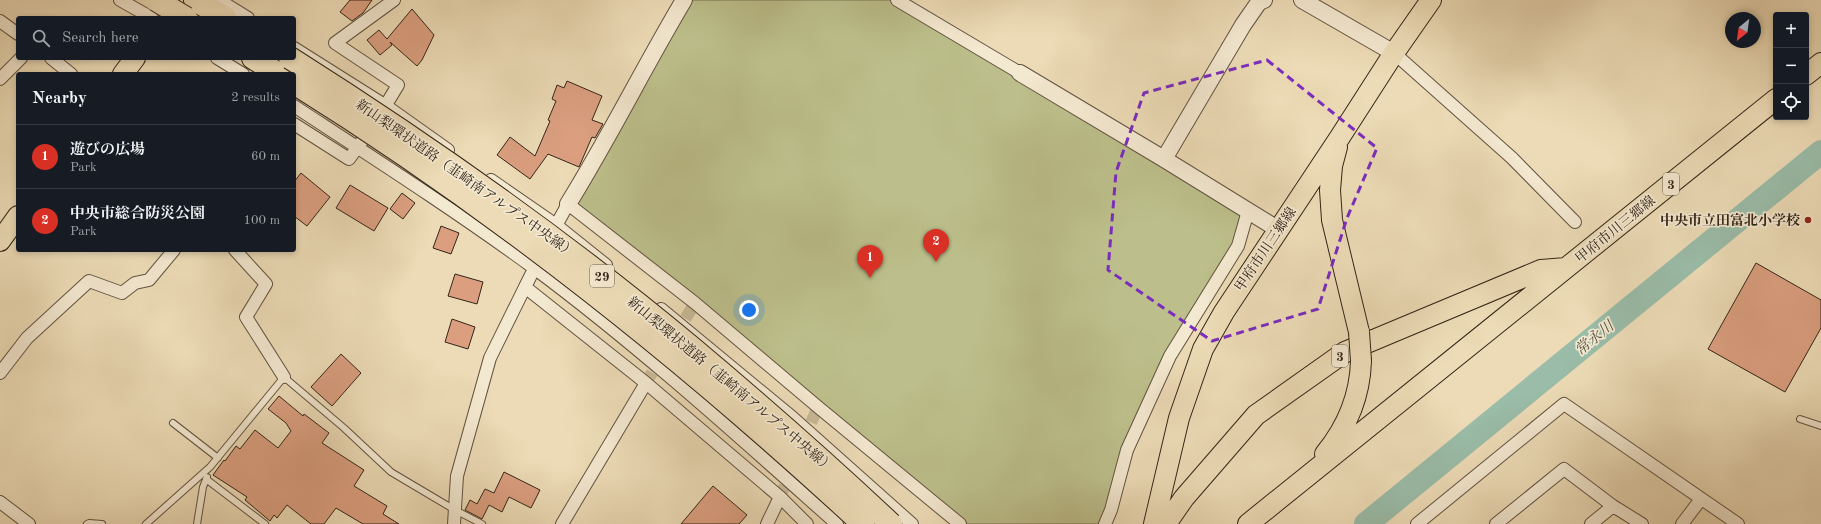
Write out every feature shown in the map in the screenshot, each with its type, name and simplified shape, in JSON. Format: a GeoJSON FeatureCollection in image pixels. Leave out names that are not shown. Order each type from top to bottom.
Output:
{"type":"FeatureCollection","features":[{"type":"Feature","properties":{"kind":"highway"},"geometry":{"type":"LineString","coordinates":[[156,0],[183,16]]}},
{"type":"Feature","properties":{"kind":"highway"},"geometry":{"type":"LineString","coordinates":[[195,0],[222,16]]}},
{"type":"Feature","properties":{"kind":"highway"},"geometry":{"type":"LineString","coordinates":[[256,60],[276,72]]}},
{"type":"Feature","properties":{"kind":"highway","name":"新山梨環状道路（韮崎南アルプス中央線）"},"geometry":{"type":"LineString","coordinates":[[293,60],[399,128],[470,178],[614,285],[763,408],[891,524]]}},
{"type":"Feature","properties":{"kind":"highway","name":"新山梨環状道路（韮崎南アルプス中央線）"},"geometry":{"type":"LineString","coordinates":[[296,84],[384,141],[456,191],[606,304],[680,362],[750,422],[863,524]]}},
{"type":"Feature","properties":{"kind":"main road"},"geometry":{"type":"LineString","coordinates":[[166,16],[179,0]]}},
{"type":"Feature","properties":{"kind":"main road","name":"甲府市川三郷線"},"geometry":{"type":"LineString","coordinates":[[1154,524],[1179,418],[1203,349],[1224,312],[1340,138],[1394,53],[1431,0]]}},
{"type":"Feature","properties":{"kind":"main road"},"geometry":{"type":"LineString","coordinates":[[124,72],[134,60]]}},
{"type":"Feature","properties":{"kind":"main road"},"geometry":{"type":"LineString","coordinates":[[1809,73],[1821,63]]}},
{"type":"Feature","properties":{"kind":"main road","name":"甲府市川三郷線"},"geometry":{"type":"LineString","coordinates":[[1248,524],[1773,101]]}},
{"type":"Feature","properties":{"kind":"main road"},"geometry":{"type":"LineString","coordinates":[[1310,474],[1335,442],[1351,410],[1360,382],[1361,361],[1359,332],[1332,220],[1330,190],[1331,172],[1340,138]]}},
{"type":"Feature","properties":{"kind":"main road"},"geometry":{"type":"LineString","coordinates":[[0,240],[16,219]]}},
{"type":"Feature","properties":{"kind":"main road","name":"甲府市川三郷線"},"geometry":{"type":"LineString","coordinates":[[1166,524],[1184,498],[1256,415],[1345,352],[1541,270],[1566,268]]}},
{"type":"Feature","properties":{"kind":"street"},"geometry":{"type":"LineString","coordinates":[[120,0],[148,16]]}},
{"type":"Feature","properties":{"kind":"street"},"geometry":{"type":"LineString","coordinates":[[219,0],[245,16]]}},
{"type":"Feature","properties":{"kind":"street"},"geometry":{"type":"LineString","coordinates":[[296,125],[349,159],[386,106],[398,85],[335,43],[394,0]]}},
{"type":"Feature","properties":{"kind":"street"},"geometry":{"type":"LineString","coordinates":[[454,524],[457,476],[490,358],[556,225],[588,172],[656,46],[684,0]]}},
{"type":"Feature","properties":{"kind":"street"},"geometry":{"type":"LineString","coordinates":[[897,0],[1164,159],[1279,230]]}},
{"type":"Feature","properties":{"kind":"street"},"geometry":{"type":"LineString","coordinates":[[1164,159],[1244,25],[1259,2],[1264,0]]}},
{"type":"Feature","properties":{"kind":"street"},"geometry":{"type":"LineString","coordinates":[[1302,0],[1394,53],[1512,158],[1575,222]]}},
{"type":"Feature","properties":{"kind":"street"},"geometry":{"type":"LineString","coordinates":[[0,21],[16,33]]}},
{"type":"Feature","properties":{"kind":"street"},"geometry":{"type":"LineString","coordinates":[[296,49],[386,106],[556,225],[698,338],[794,418],[912,524]]}},
{"type":"Feature","properties":{"kind":"street"},"geometry":{"type":"LineString","coordinates":[[0,80],[19,60]]}},
{"type":"Feature","properties":{"kind":"street"},"geometry":{"type":"LineString","coordinates":[[53,60],[69,72]]}},
{"type":"Feature","properties":{"kind":"street"},"geometry":{"type":"LineString","coordinates":[[220,60],[240,72]]}},
{"type":"Feature","properties":{"kind":"street"},"geometry":{"type":"LineString","coordinates":[[296,107],[428,192],[534,269],[610,327],[726,425],[837,524]]}},
{"type":"Feature","properties":{"kind":"street"},"geometry":{"type":"LineString","coordinates":[[568,204],[695,303],[960,524]]}},
{"type":"Feature","properties":{"kind":"street"},"geometry":{"type":"LineString","coordinates":[[1105,524],[1111,510],[1127,450],[1170,356],[1238,246],[1248,212]]}},
{"type":"Feature","properties":{"kind":"street"},"geometry":{"type":"LineString","coordinates":[[0,373],[27,338],[89,281],[122,293],[135,283],[149,280],[172,252]]}},
{"type":"Feature","properties":{"kind":"street"},"geometry":{"type":"LineString","coordinates":[[237,252],[266,284],[246,317],[284,377]]}},
{"type":"Feature","properties":{"kind":"street"},"geometry":{"type":"LineString","coordinates":[[525,287],[646,383],[780,497],[807,524]]}},
{"type":"Feature","properties":{"kind":"street"},"geometry":{"type":"LineString","coordinates":[[562,524],[646,383]]}},
{"type":"Feature","properties":{"kind":"street"},"geometry":{"type":"LineString","coordinates":[[1417,524],[1564,404],[1701,500],[1738,524]]}},
{"type":"Feature","properties":{"kind":"street"},"geometry":{"type":"LineString","coordinates":[[1498,523],[1564,469],[1613,506],[1642,524]]}},
{"type":"Feature","properties":{"kind":"street"},"geometry":{"type":"LineString","coordinates":[[766,524],[780,497]]}},
{"type":"Feature","properties":{"kind":"street"},"geometry":{"type":"LineString","coordinates":[[1682,524],[1701,500]]}},
{"type":"Feature","properties":{"kind":"street"},"geometry":{"type":"LineString","coordinates":[[0,502],[30,524]]}},
{"type":"Feature","properties":{"kind":"street"},"geometry":{"type":"LineString","coordinates":[[1592,524],[1613,506]]}},
{"type":"Feature","properties":{"kind":"lane"},"geometry":{"type":"LineString","coordinates":[[146,524],[210,467],[284,377],[344,428],[391,472],[455,510],[482,524]]}},
{"type":"Feature","properties":{"kind":"lane"},"geometry":{"type":"LineString","coordinates":[[1800,418],[1821,426]]}},
{"type":"Feature","properties":{"kind":"lane"},"geometry":{"type":"LineString","coordinates":[[173,423],[218,458]]}},
{"type":"Feature","properties":{"kind":"lane"},"geometry":{"type":"LineString","coordinates":[[197,524],[203,487],[210,467]]}},
{"type":"Feature","properties":{"kind":"lane"},"geometry":{"type":"LineString","coordinates":[[206,479],[265,524]]}},
{"type":"Feature","properties":{"kind":"lane"},"geometry":{"type":"LineString","coordinates":[[87,524],[102,524]]}},
{"type":"Feature","properties":{"kind":"highlighted area"},"geometry":{"type":"Polygon","coordinates":[[[1267,60],[1377,148],[1347,218],[1318,309],[1212,341],[1108,270],[1116,172],[1144,93],[1267,60]]]}},
{"type":"Feature","properties":{"kind":"green space"},"geometry":{"type":"Polygon","coordinates":[[[684,0],[897,0],[1248,211],[1238,246],[1170,356],[1127,450],[1105,524],[960,524],[568,204],[684,0]]]}},
{"type":"Feature","properties":{"kind":"building"},"geometry":{"type":"Polygon","coordinates":[[[350,0],[372,0],[363,13],[352,21],[340,12],[350,0]]]}},
{"type":"Feature","properties":{"kind":"building"},"geometry":{"type":"Polygon","coordinates":[[[412,9],[434,35],[422,60],[417,66],[390,42],[392,45],[380,55],[367,40],[379,30],[387,39],[412,9]]]}},
{"type":"Feature","properties":{"kind":"building"},"geometry":{"type":"Polygon","coordinates":[[[567,81],[602,96],[592,120],[603,124],[595,138],[592,137],[579,167],[548,154],[530,179],[497,155],[510,137],[535,156],[550,121],[548,120],[556,101],[552,99],[557,85],[564,88],[567,81]]]}},
{"type":"Feature","properties":{"kind":"building"},"geometry":{"type":"Polygon","coordinates":[[[301,173],[330,197],[307,226],[296,218],[296,179],[301,173]]]}},
{"type":"Feature","properties":{"kind":"building"},"geometry":{"type":"Polygon","coordinates":[[[350,185],[388,208],[374,231],[336,208],[350,185]]]}},
{"type":"Feature","properties":{"kind":"building"},"geometry":{"type":"Polygon","coordinates":[[[402,193],[415,203],[403,219],[390,209],[402,193]]]}},
{"type":"Feature","properties":{"kind":"building"},"geometry":{"type":"Polygon","coordinates":[[[441,226],[459,233],[451,254],[433,248],[441,226]]]}},
{"type":"Feature","properties":{"kind":"building"},"geometry":{"type":"Polygon","coordinates":[[[1756,263],[1821,300],[1821,328],[1785,392],[1708,349],[1756,263]]]}},
{"type":"Feature","properties":{"kind":"building"},"geometry":{"type":"Polygon","coordinates":[[[455,274],[483,282],[477,304],[448,296],[455,274]]]}},
{"type":"Feature","properties":{"kind":"building"},"geometry":{"type":"Polygon","coordinates":[[[452,319],[475,327],[468,349],[445,342],[452,319]]]}},
{"type":"Feature","properties":{"kind":"building"},"geometry":{"type":"Polygon","coordinates":[[[341,354],[361,373],[332,406],[311,387],[341,354]]]}},
{"type":"Feature","properties":{"kind":"building"},"geometry":{"type":"Polygon","coordinates":[[[279,396],[303,416],[304,414],[329,433],[322,443],[364,470],[354,486],[387,506],[383,514],[399,524],[363,524],[336,508],[324,524],[311,524],[287,505],[277,518],[274,515],[270,521],[245,500],[247,497],[213,475],[236,446],[240,449],[255,430],[278,448],[291,431],[286,423],[268,409],[279,396]]]}},
{"type":"Feature","properties":{"kind":"building"},"geometry":{"type":"Polygon","coordinates":[[[504,472],[540,490],[531,508],[509,497],[502,512],[489,505],[482,519],[465,510],[470,500],[477,504],[485,489],[494,493],[504,472]]]}},
{"type":"Feature","properties":{"kind":"building"},"geometry":{"type":"Polygon","coordinates":[[[713,486],[747,515],[739,524],[681,524],[713,486]]]}},
{"type":"Feature","properties":{"kind":"waterway","name":"常永川"},"geometry":{"type":"LineString","coordinates":[[1366,524],[1821,152]]}},
{"type":"Feature","properties":{"kind":"tunnel"},"geometry":{"type":"LineString","coordinates":[[676,334],[695,303]]}},
{"type":"Feature","properties":{"kind":"tunnel"},"geometry":{"type":"LineString","coordinates":[[646,383],[661,358]]}},
{"type":"Feature","properties":{"kind":"tunnel"},"geometry":{"type":"LineString","coordinates":[[804,439],[818,407]]}},
{"type":"Feature","properties":{"kind":"tunnel"},"geometry":{"type":"LineString","coordinates":[[780,497],[796,458]]}},
{"type":"Feature","properties":{"kind":"place","name":"中央市立田富北小学校"},"geometry":{"type":"Point","coordinates":[1808,220]}},
{"type":"Feature","properties":{"kind":"place","name":"中央市総合防災公園"},"geometry":{"type":"Point","coordinates":[936,262]}},
{"type":"Feature","properties":{"kind":"place","name":"遊びの広場"},"geometry":{"type":"Point","coordinates":[870,278]}}]}
